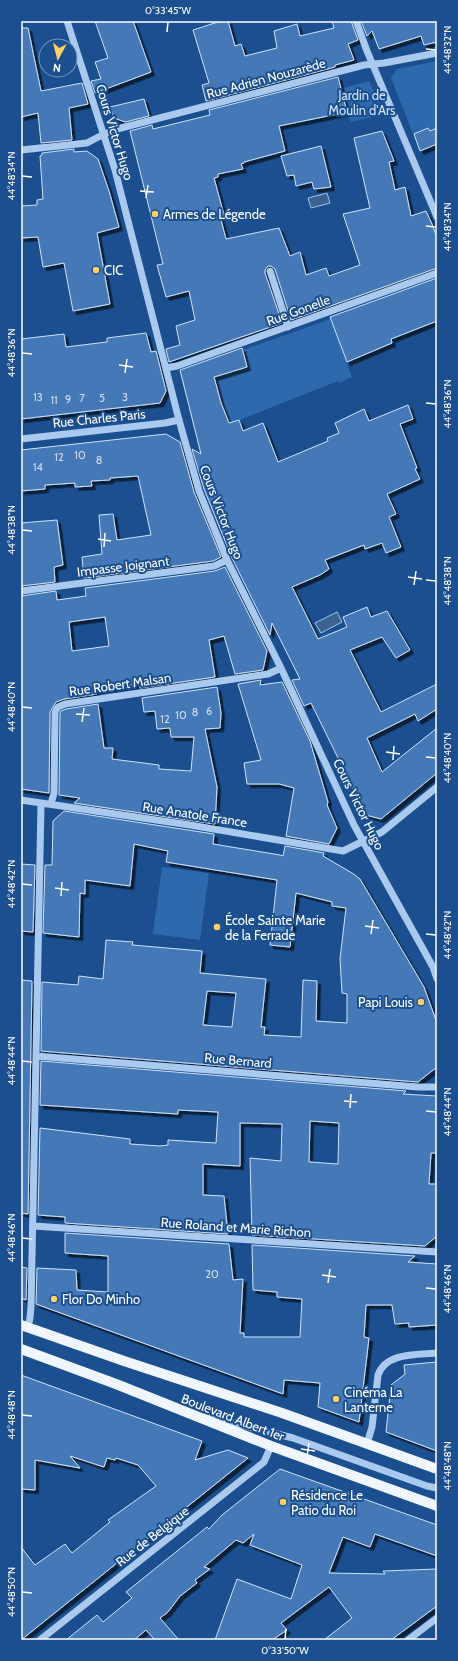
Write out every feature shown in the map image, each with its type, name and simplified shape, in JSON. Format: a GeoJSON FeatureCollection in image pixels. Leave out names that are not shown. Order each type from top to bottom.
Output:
{"type":"FeatureCollection","features":[{"type":"Feature","properties":{"kind":"main road","name":"Boulevard Albert 1er"},"geometry":{"type":"LineString","coordinates":[[24,1326],[437,1469]]}},
{"type":"Feature","properties":{"kind":"main road","name":"Boulevard Albert 1er"},"geometry":{"type":"LineString","coordinates":[[21,1349],[271,1446],[437,1506]]}},
{"type":"Feature","properties":{"kind":"street","name":"Cours Victor Hugo"},"geometry":{"type":"LineString","coordinates":[[67,21],[115,170],[179,420],[199,491],[227,560],[281,668],[362,842],[435,966],[437,979]]}},
{"type":"Feature","properties":{"kind":"street"},"geometry":{"type":"LineString","coordinates":[[356,21],[437,217]]}},
{"type":"Feature","properties":{"kind":"street","name":"Rue Adrien Nouzarède"},"geometry":{"type":"LineString","coordinates":[[21,150],[87,143],[104,134],[121,128],[356,67],[437,53]]}},
{"type":"Feature","properties":{"kind":"street"},"geometry":{"type":"LineString","coordinates":[[270,271],[288,327]]}},
{"type":"Feature","properties":{"kind":"street","name":"Rue Gonelle"},"geometry":{"type":"LineString","coordinates":[[166,368],[177,366],[437,273]]}},
{"type":"Feature","properties":{"kind":"street","name":"Rue Charles Paris"},"geometry":{"type":"LineString","coordinates":[[21,439],[165,423],[179,420]]}},
{"type":"Feature","properties":{"kind":"street","name":"Impasse Joignant"},"geometry":{"type":"LineString","coordinates":[[21,591],[214,566],[227,560]]}},
{"type":"Feature","properties":{"kind":"street","name":"Rue Robert Malsan"},"geometry":{"type":"LineString","coordinates":[[51,804],[54,793],[55,712],[58,707],[65,704],[268,674],[281,668]]}},
{"type":"Feature","properties":{"kind":"street","name":"Rue Anatole France"},"geometry":{"type":"LineString","coordinates":[[21,800],[190,825],[343,851],[382,832],[437,787]]}},
{"type":"Feature","properties":{"kind":"street"},"geometry":{"type":"LineString","coordinates":[[24,1326],[30,1318],[31,1308],[42,804]]}},
{"type":"Feature","properties":{"kind":"street","name":"Rue Bernard"},"geometry":{"type":"LineString","coordinates":[[36,1056],[418,1087],[437,1087]]}},
{"type":"Feature","properties":{"kind":"street","name":"Rue Roland et Marie Richon"},"geometry":{"type":"LineString","coordinates":[[33,1226],[437,1252]]}},
{"type":"Feature","properties":{"kind":"street"},"geometry":{"type":"LineString","coordinates":[[367,1444],[372,1427],[378,1375],[380,1370],[390,1360],[397,1357],[437,1353]]}},
{"type":"Feature","properties":{"kind":"street"},"geometry":{"type":"LineString","coordinates":[[173,1407],[293,1438],[427,1486],[437,1488]]}},
{"type":"Feature","properties":{"kind":"street","name":"Rue de Belgique"},"geometry":{"type":"LineString","coordinates":[[40,1640],[264,1462],[271,1446]]}},
{"type":"Feature","properties":{"kind":"street"},"geometry":{"type":"LineString","coordinates":[[408,1640],[437,1618]]}},
{"type":"Feature","properties":{"kind":"green space"},"geometry":{"type":"Polygon","coordinates":[[[437,61],[437,144],[420,151],[391,78],[397,69],[437,61]]]}},
{"type":"Feature","properties":{"kind":"green space","name":"Jardin de Moulin d'Ars"},"geometry":{"type":"Polygon","coordinates":[[[369,81],[385,114],[351,122],[343,88],[369,81]]]}},
{"type":"Feature","properties":{"kind":"green space"},"geometry":{"type":"Polygon","coordinates":[[[331,319],[352,377],[339,383],[338,381],[197,437],[180,372],[331,319]]]}},
{"type":"Feature","properties":{"kind":"green space"},"geometry":{"type":"Polygon","coordinates":[[[162,867],[209,873],[200,940],[153,934],[162,867]]]}},
{"type":"Feature","properties":{"kind":"shaded area"},"geometry":{"type":"Polygon","coordinates":[[[327,193],[330,203],[311,208],[308,198],[327,193]]]}},
{"type":"Feature","properties":{"kind":"shaded area"},"geometry":{"type":"Polygon","coordinates":[[[337,612],[342,622],[321,633],[315,623],[337,612]]]}},
{"type":"Feature","properties":{"kind":"building"},"geometry":{"type":"Polygon","coordinates":[[[95,21],[133,21],[151,72],[95,93],[91,81],[101,79],[95,62],[108,58],[95,21]]]}},
{"type":"Feature","properties":{"kind":"building"},"geometry":{"type":"Polygon","coordinates":[[[221,21],[228,21],[235,46],[241,44],[245,56],[277,48],[274,31],[297,24],[300,36],[334,28],[332,21],[351,21],[358,40],[348,44],[354,60],[335,65],[335,67],[206,101],[202,85],[209,83],[193,30],[221,21]]]}},
{"type":"Feature","properties":{"kind":"building"},"geometry":{"type":"Polygon","coordinates":[[[361,21],[437,21],[437,42],[424,45],[421,36],[379,49],[372,31],[367,36],[361,21]]]}},
{"type":"Feature","properties":{"kind":"building"},"geometry":{"type":"Polygon","coordinates":[[[21,28],[28,28],[41,91],[82,83],[88,104],[69,108],[72,140],[41,143],[38,113],[21,117],[21,28]]]}},
{"type":"Feature","properties":{"kind":"building"},"geometry":{"type":"Polygon","coordinates":[[[338,77],[347,112],[279,126],[285,151],[244,162],[241,164],[243,169],[218,174],[218,177],[214,178],[224,215],[220,216],[226,239],[279,228],[290,256],[300,252],[306,275],[326,268],[329,276],[360,265],[343,214],[370,208],[354,138],[382,131],[394,161],[389,162],[395,190],[405,187],[411,216],[426,211],[432,224],[437,238],[437,268],[291,320],[275,269],[268,266],[265,273],[282,323],[169,362],[166,349],[180,345],[176,326],[195,320],[189,291],[166,297],[157,265],[163,264],[130,131],[152,125],[153,129],[210,115],[209,110],[338,77]]]}},
{"type":"Feature","properties":{"kind":"building"},"geometry":{"type":"Polygon","coordinates":[[[144,99],[149,116],[125,122],[114,118],[110,107],[144,99]]]}},
{"type":"Feature","properties":{"kind":"building"},"geometry":{"type":"Polygon","coordinates":[[[428,128],[430,131],[437,128],[437,144],[420,151],[414,134],[428,128]]]}},
{"type":"Feature","properties":{"kind":"building"},"geometry":{"type":"Polygon","coordinates":[[[321,146],[331,187],[314,189],[312,182],[296,186],[294,175],[287,176],[281,156],[321,146]]]}},
{"type":"Feature","properties":{"kind":"building"},"geometry":{"type":"Polygon","coordinates":[[[74,149],[74,152],[87,151],[98,159],[119,227],[97,233],[110,304],[73,311],[64,263],[43,267],[38,237],[21,238],[21,206],[37,205],[37,200],[43,199],[40,156],[42,153],[74,149]]]}},
{"type":"Feature","properties":{"kind":"building"},"geometry":{"type":"Polygon","coordinates":[[[437,278],[437,321],[391,339],[392,343],[347,362],[330,317],[437,278]]]}},
{"type":"Feature","properties":{"kind":"building"},"geometry":{"type":"Polygon","coordinates":[[[146,333],[151,352],[156,351],[166,391],[160,403],[21,419],[21,339],[64,334],[66,347],[107,342],[107,338],[146,333]]]}},
{"type":"Feature","properties":{"kind":"building"},"geometry":{"type":"Polygon","coordinates":[[[242,348],[247,367],[214,377],[221,403],[229,423],[239,420],[243,431],[263,423],[278,462],[328,441],[327,438],[339,433],[335,423],[364,409],[369,421],[408,405],[413,419],[400,424],[417,468],[415,469],[420,479],[387,494],[396,514],[389,517],[401,547],[386,553],[382,543],[365,549],[364,545],[325,560],[329,569],[320,575],[292,587],[318,639],[347,627],[343,617],[367,607],[371,617],[387,611],[410,650],[396,658],[382,637],[350,650],[381,712],[437,684],[437,709],[418,721],[415,714],[367,738],[382,772],[437,728],[437,773],[381,819],[366,815],[311,703],[304,706],[292,680],[300,679],[272,623],[270,635],[232,558],[204,489],[192,449],[201,454],[180,370],[242,348]]]}},
{"type":"Feature","properties":{"kind":"building"},"geometry":{"type":"Polygon","coordinates":[[[166,434],[180,442],[194,492],[221,557],[213,561],[84,578],[82,557],[102,554],[99,515],[113,514],[117,540],[151,535],[138,476],[91,481],[92,486],[75,487],[75,483],[45,485],[45,489],[21,491],[21,450],[166,434]]]}},
{"type":"Feature","properties":{"kind":"building"},"geometry":{"type":"Polygon","coordinates":[[[57,520],[63,565],[54,567],[55,582],[21,586],[21,523],[57,520]]]}},
{"type":"Feature","properties":{"kind":"building"},"geometry":{"type":"Polygon","coordinates":[[[225,567],[267,651],[263,670],[235,674],[224,636],[209,640],[215,677],[140,688],[140,684],[96,690],[97,694],[64,699],[56,702],[50,712],[49,793],[21,789],[21,596],[56,591],[57,600],[86,596],[85,588],[215,571],[225,567]],[[105,617],[69,622],[72,651],[109,646],[105,617]]]}},
{"type":"Feature","properties":{"kind":"building"},"geometry":{"type":"Polygon","coordinates":[[[261,680],[260,685],[282,682],[310,741],[328,802],[327,805],[337,828],[329,844],[286,836],[294,788],[279,784],[247,784],[244,763],[261,760],[238,684],[261,680]]]}},
{"type":"Feature","properties":{"kind":"building"},"geometry":{"type":"Polygon","coordinates":[[[217,687],[221,713],[220,728],[205,729],[217,787],[215,824],[74,803],[80,798],[59,795],[61,711],[98,704],[104,748],[113,748],[112,759],[159,765],[159,769],[191,771],[194,737],[171,737],[170,728],[157,729],[155,711],[144,712],[142,698],[217,687]]]}},
{"type":"Feature","properties":{"kind":"building"},"geometry":{"type":"Polygon","coordinates":[[[64,811],[214,834],[213,844],[283,856],[285,846],[324,853],[323,856],[360,879],[424,987],[437,1023],[437,1067],[418,1082],[41,1051],[42,982],[78,985],[79,976],[103,979],[106,940],[133,942],[132,945],[202,951],[200,973],[266,979],[261,1027],[265,1027],[264,1035],[301,1037],[303,980],[317,981],[316,1021],[347,1023],[347,994],[342,993],[340,959],[346,908],[332,906],[332,902],[296,893],[290,947],[270,945],[277,880],[166,862],[168,851],[134,844],[130,886],[85,880],[85,894],[80,893],[79,937],[43,933],[45,865],[52,865],[53,821],[64,811]],[[207,991],[203,1025],[232,1027],[236,993],[207,991]]]}},
{"type":"Feature","properties":{"kind":"building"},"geometry":{"type":"Polygon","coordinates":[[[21,864],[35,865],[33,932],[21,931],[21,864]]]}},
{"type":"Feature","properties":{"kind":"building"},"geometry":{"type":"Polygon","coordinates":[[[21,980],[32,981],[28,1214],[21,1213],[21,980]]]}},
{"type":"Feature","properties":{"kind":"building"},"geometry":{"type":"Polygon","coordinates":[[[41,1061],[406,1091],[403,1094],[437,1096],[437,1153],[431,1153],[429,1184],[437,1184],[437,1236],[425,1246],[252,1235],[250,1158],[281,1161],[282,1124],[240,1123],[240,1166],[203,1164],[203,1195],[224,1196],[228,1234],[65,1223],[65,1217],[38,1215],[40,1128],[130,1139],[130,1144],[160,1146],[168,1145],[168,1140],[216,1143],[218,1112],[178,1110],[178,1114],[40,1105],[41,1061]],[[310,1121],[309,1162],[338,1164],[339,1123],[310,1121]]]}},
{"type":"Feature","properties":{"kind":"building"},"geometry":{"type":"Polygon","coordinates":[[[65,1233],[229,1244],[233,1280],[243,1279],[240,1333],[244,1333],[244,1337],[300,1337],[302,1299],[277,1297],[277,1292],[253,1290],[252,1245],[415,1256],[408,1262],[437,1264],[437,1325],[409,1327],[409,1323],[395,1324],[392,1305],[366,1305],[364,1337],[369,1338],[359,1422],[318,1407],[320,1383],[284,1380],[283,1394],[36,1304],[37,1268],[76,1270],[77,1290],[108,1292],[108,1256],[65,1253],[65,1233]]]}},
{"type":"Feature","properties":{"kind":"building"},"geometry":{"type":"Polygon","coordinates":[[[21,1267],[27,1268],[26,1300],[21,1298],[21,1267]]]}},
{"type":"Feature","properties":{"kind":"building"},"geometry":{"type":"Polygon","coordinates":[[[437,1362],[437,1451],[386,1432],[391,1385],[405,1374],[404,1365],[437,1362]]]}},
{"type":"Feature","properties":{"kind":"building"},"geometry":{"type":"Polygon","coordinates":[[[21,1375],[202,1441],[195,1460],[228,1450],[248,1458],[21,1640],[21,1547],[35,1565],[65,1544],[72,1553],[110,1522],[108,1520],[156,1486],[138,1465],[116,1458],[115,1460],[107,1458],[104,1467],[70,1456],[80,1468],[35,1460],[35,1490],[21,1489],[21,1375]]]}},
{"type":"Feature","properties":{"kind":"building"},"geometry":{"type":"Polygon","coordinates":[[[280,1469],[437,1525],[437,1556],[375,1534],[370,1547],[343,1537],[329,1573],[385,1574],[383,1571],[437,1569],[437,1606],[391,1640],[324,1640],[352,1618],[329,1587],[281,1623],[287,1630],[272,1640],[215,1640],[237,1579],[291,1599],[302,1565],[250,1545],[254,1534],[243,1543],[236,1540],[204,1567],[210,1569],[195,1580],[197,1583],[180,1596],[168,1612],[160,1618],[179,1640],[155,1640],[146,1630],[134,1640],[66,1640],[97,1615],[103,1622],[132,1598],[126,1592],[207,1527],[209,1529],[222,1515],[280,1469]]]}},
{"type":"Feature","properties":{"kind":"place","name":"Armes de Légende"},"geometry":{"type":"Point","coordinates":[155,214]}},
{"type":"Feature","properties":{"kind":"place","name":"CIC"},"geometry":{"type":"Point","coordinates":[96,270]}},
{"type":"Feature","properties":{"kind":"place","name":"École Sainte Marie de la Ferrade"},"geometry":{"type":"Point","coordinates":[217,927]}},
{"type":"Feature","properties":{"kind":"place","name":"Papi Louis"},"geometry":{"type":"Point","coordinates":[421,1002]}},
{"type":"Feature","properties":{"kind":"place","name":"Flor Do Minho"},"geometry":{"type":"Point","coordinates":[54,1299]}},
{"type":"Feature","properties":{"kind":"place","name":"Cinéma La Lanterne"},"geometry":{"type":"Point","coordinates":[336,1399]}},
{"type":"Feature","properties":{"kind":"place","name":"Résidence Le Patio du Roi"},"geometry":{"type":"Point","coordinates":[283,1502]}}]}
